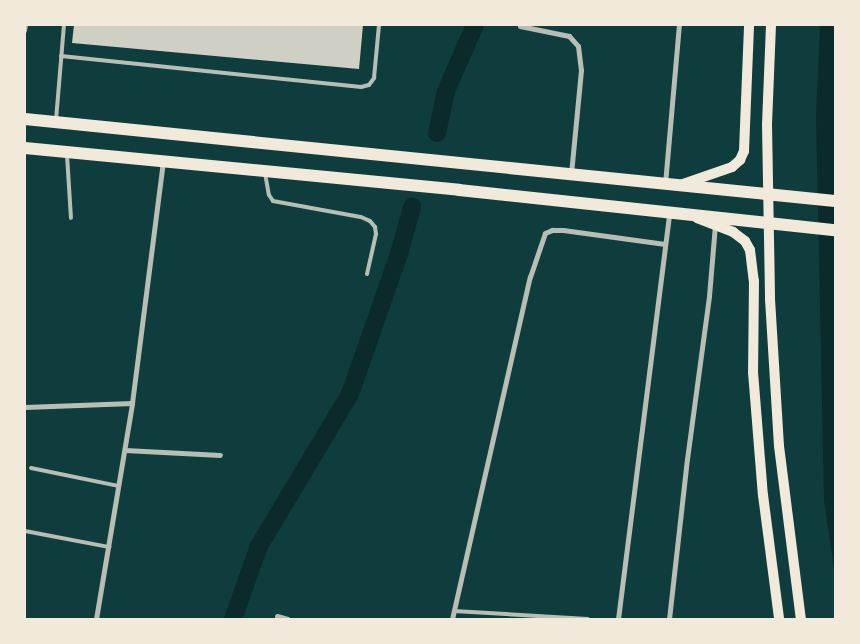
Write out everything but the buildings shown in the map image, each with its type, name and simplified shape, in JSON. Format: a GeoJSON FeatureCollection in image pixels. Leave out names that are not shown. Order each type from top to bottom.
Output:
{"type":"FeatureCollection","features":[{"type":"Feature","properties":{"kind":"main road"},"geometry":{"type":"LineString","coordinates":[[671,185],[732,167],[742,156],[746,115],[748,25]]}},
{"type":"Feature","properties":{"kind":"main road"},"geometry":{"type":"LineString","coordinates":[[771,25],[767,124],[770,299],[779,446],[801,619]]}},
{"type":"Feature","properties":{"kind":"main road"},"geometry":{"type":"LineString","coordinates":[[25,119],[835,201]]}},
{"type":"Feature","properties":{"kind":"main road"},"geometry":{"type":"LineString","coordinates":[[25,148],[459,190],[835,230]]}},
{"type":"Feature","properties":{"kind":"main road"},"geometry":{"type":"LineString","coordinates":[[684,214],[733,232],[745,241],[753,267],[753,372],[763,495],[779,619]]}},
{"type":"Feature","properties":{"kind":"street"},"geometry":{"type":"LineString","coordinates":[[671,185],[679,25]]}},
{"type":"Feature","properties":{"kind":"street"},"geometry":{"type":"LineString","coordinates":[[520,26],[569,36],[578,46],[581,70],[571,175]]}},
{"type":"Feature","properties":{"kind":"street"},"geometry":{"type":"LineString","coordinates":[[96,619],[132,403],[163,162]]}},
{"type":"Feature","properties":{"kind":"street"},"geometry":{"type":"LineString","coordinates":[[618,619],[670,212]]}},
{"type":"Feature","properties":{"kind":"street"},"geometry":{"type":"LineString","coordinates":[[669,619],[687,459],[709,296],[715,225]]}},
{"type":"Feature","properties":{"kind":"street"},"geometry":{"type":"LineString","coordinates":[[452,619],[530,277],[545,233],[552,230],[563,230],[665,244]]}},
{"type":"Feature","properties":{"kind":"street"},"geometry":{"type":"LineString","coordinates":[[25,407],[132,403]]}},
{"type":"Feature","properties":{"kind":"street"},"geometry":{"type":"LineString","coordinates":[[124,450],[220,455]]}},
{"type":"Feature","properties":{"kind":"street"},"geometry":{"type":"LineString","coordinates":[[278,616],[288,619]]}},
{"type":"Feature","properties":{"kind":"lane"},"geometry":{"type":"LineString","coordinates":[[25,31],[26,25]]}},
{"type":"Feature","properties":{"kind":"lane"},"geometry":{"type":"LineString","coordinates":[[56,122],[64,25]]}},
{"type":"Feature","properties":{"kind":"lane"},"geometry":{"type":"LineString","coordinates":[[61,56],[361,87],[369,85],[374,78],[379,25]]}},
{"type":"Feature","properties":{"kind":"lane"},"geometry":{"type":"LineString","coordinates":[[67,152],[71,218]]}},
{"type":"Feature","properties":{"kind":"lane"},"geometry":{"type":"LineString","coordinates":[[265,172],[269,195],[273,201],[361,217],[370,221],[375,227],[376,234],[367,274]]}},
{"type":"Feature","properties":{"kind":"lane"},"geometry":{"type":"LineString","coordinates":[[31,468],[119,486]]}},
{"type":"Feature","properties":{"kind":"lane"},"geometry":{"type":"LineString","coordinates":[[25,531],[109,546]]}},
{"type":"Feature","properties":{"kind":"lane"},"geometry":{"type":"LineString","coordinates":[[454,611],[588,619]]}},
{"type":"Feature","properties":{"kind":"water"},"geometry":{"type":"Polygon","coordinates":[[[820,25],[835,25],[835,575],[824,500],[816,116],[820,25]]]}},
{"type":"Feature","properties":{"kind":"waterway"},"geometry":{"type":"LineString","coordinates":[[437,133],[446,91],[475,25]]}},
{"type":"Feature","properties":{"kind":"waterway"},"geometry":{"type":"LineString","coordinates":[[233,619],[259,546],[350,394],[399,254],[412,207]]}}]}
